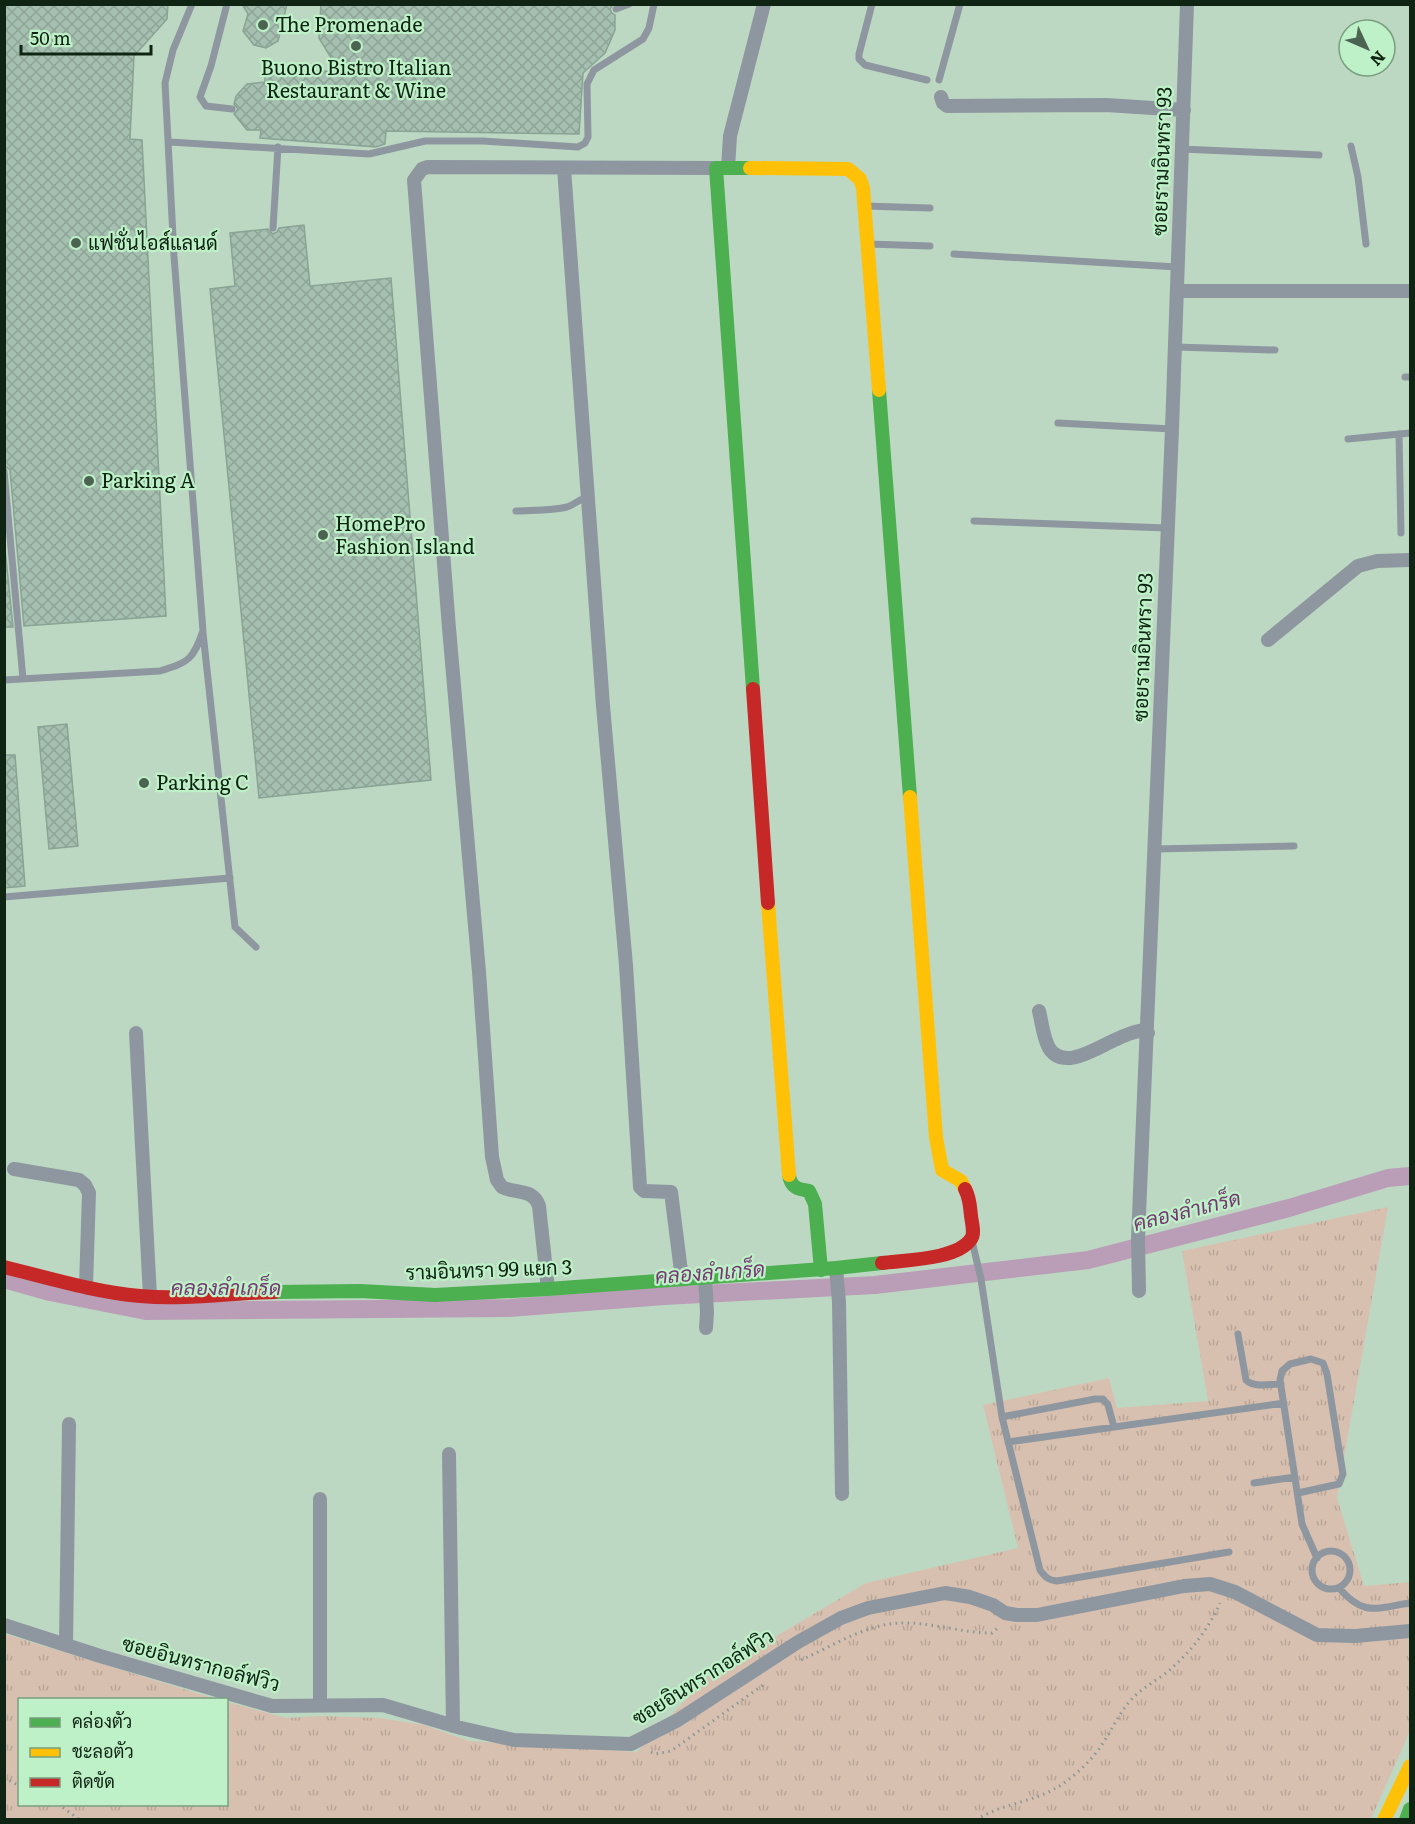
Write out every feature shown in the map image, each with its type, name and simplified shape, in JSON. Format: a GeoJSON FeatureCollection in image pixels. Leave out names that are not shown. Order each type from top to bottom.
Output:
{"type":"FeatureCollection","features":[{"type":"Feature","properties":{"kind":"street"},"geometry":{"type":"LineString","coordinates":[[764,4],[722,168],[785,1137],[790,1182],[795,1188],[809,1191],[815,1204],[821,1270]]}},
{"type":"Feature","properties":{"kind":"street","name":"ซอยรามอินทรา 93"},"geometry":{"type":"LineString","coordinates":[[1139,1291],[1138,1239],[1172,429],[1187,4]]}},
{"type":"Feature","properties":{"kind":"street"},"geometry":{"type":"LineString","coordinates":[[940,97],[943,104],[947,106],[1107,105],[1184,110]]}},
{"type":"Feature","properties":{"kind":"street"},"geometry":{"type":"LineString","coordinates":[[549,1289],[537,1199],[526,1192],[502,1187],[497,1180],[492,1157],[414,180],[422,169],[428,166],[848,169],[860,179],[865,206],[936,1137],[942,1170],[961,1181],[969,1197],[974,1233],[972,1243]]}},
{"type":"Feature","properties":{"kind":"street"},"geometry":{"type":"LineString","coordinates":[[564,168],[603,706],[626,965],[640,1187],[644,1191],[671,1192],[682,1279]]}},
{"type":"Feature","properties":{"kind":"street"},"geometry":{"type":"LineString","coordinates":[[1177,291],[1410,291]]}},
{"type":"Feature","properties":{"kind":"street"},"geometry":{"type":"LineString","coordinates":[[1268,640],[1358,566],[1377,561],[1410,560]]}},
{"type":"Feature","properties":{"kind":"street"},"geometry":{"type":"LineString","coordinates":[[1039,1011],[1049,1049],[1055,1054],[1069,1058],[1080,1057],[1131,1033],[1143,1030],[1148,1033]]}},
{"type":"Feature","properties":{"kind":"street"},"geometry":{"type":"LineString","coordinates":[[136,1033],[150,1296]]}},
{"type":"Feature","properties":{"kind":"street"},"geometry":{"type":"LineString","coordinates":[[14,1169],[79,1180],[85,1185],[89,1193],[86,1286]]}},
{"type":"Feature","properties":{"kind":"street","name":"รามอินทรา 99 แยก 3"},"geometry":{"type":"LineString","coordinates":[[4,1267],[86,1286],[150,1296],[185,1297],[245,1293],[360,1291],[435,1295],[682,1279],[705,1282],[821,1270],[837,1274],[939,1256],[972,1243]]}},
{"type":"Feature","properties":{"kind":"street"},"geometry":{"type":"LineString","coordinates":[[837,1274],[842,1494]]}},
{"type":"Feature","properties":{"kind":"street"},"geometry":{"type":"LineString","coordinates":[[705,1282],[706,1328]]}},
{"type":"Feature","properties":{"kind":"street"},"geometry":{"type":"LineString","coordinates":[[66,1645],[69,1424]]}},
{"type":"Feature","properties":{"kind":"street"},"geometry":{"type":"LineString","coordinates":[[449,1454],[453,1726]]}},
{"type":"Feature","properties":{"kind":"street"},"geometry":{"type":"LineString","coordinates":[[320,1499],[320,1706]]}},
{"type":"Feature","properties":{"kind":"street","name":"ซอยอินทรากอล์ฟวิว"},"geometry":{"type":"LineString","coordinates":[[4,1624],[66,1645],[272,1706],[383,1705],[453,1726],[514,1740],[631,1744],[678,1720],[798,1642],[841,1618],[868,1608],[945,1593],[970,1597],[993,1605],[1005,1613],[1037,1615],[1184,1586],[1210,1584],[1287,1618],[1317,1635],[1355,1636],[1410,1631]]}},
{"type":"Feature","properties":{"kind":"street"},"geometry":{"type":"LineString","coordinates":[[1384,1820],[1410,1766]]}},
{"type":"Feature","properties":{"kind":"street"},"geometry":{"type":"LineString","coordinates":[[1406,1820],[1410,1809]]}},
{"type":"Feature","properties":{"kind":"lane"},"geometry":{"type":"LineString","coordinates":[[191,4],[173,50],[165,83],[174,256],[203,631],[235,927],[256,947]]}},
{"type":"Feature","properties":{"kind":"lane"},"geometry":{"type":"LineString","coordinates":[[227,4],[200,97],[206,106],[232,109]]}},
{"type":"Feature","properties":{"kind":"lane"},"geometry":{"type":"LineString","coordinates":[[616,9],[629,4]]}},
{"type":"Feature","properties":{"kind":"lane"},"geometry":{"type":"LineString","coordinates":[[169,142],[369,154],[425,141],[483,141],[578,147],[588,137],[587,84],[589,76],[594,70],[643,39],[649,28],[654,4]]}},
{"type":"Feature","properties":{"kind":"lane"},"geometry":{"type":"LineString","coordinates":[[872,4],[859,54],[862,63],[927,80]]}},
{"type":"Feature","properties":{"kind":"lane"},"geometry":{"type":"LineString","coordinates":[[939,80],[960,4]]}},
{"type":"Feature","properties":{"kind":"lane"},"geometry":{"type":"LineString","coordinates":[[483,132],[483,141]]}},
{"type":"Feature","properties":{"kind":"lane"},"geometry":{"type":"LineString","coordinates":[[1351,146],[1358,177],[1366,244]]}},
{"type":"Feature","properties":{"kind":"lane"},"geometry":{"type":"LineString","coordinates":[[273,228],[278,147]]}},
{"type":"Feature","properties":{"kind":"lane"},"geometry":{"type":"LineString","coordinates":[[1181,149],[1318,155]]}},
{"type":"Feature","properties":{"kind":"lane"},"geometry":{"type":"LineString","coordinates":[[865,206],[930,208]]}},
{"type":"Feature","properties":{"kind":"lane"},"geometry":{"type":"LineString","coordinates":[[868,244],[930,246]]}},
{"type":"Feature","properties":{"kind":"lane"},"geometry":{"type":"LineString","coordinates":[[954,254],[1178,267]]}},
{"type":"Feature","properties":{"kind":"lane"},"geometry":{"type":"LineString","coordinates":[[1175,347],[1275,350]]}},
{"type":"Feature","properties":{"kind":"lane"},"geometry":{"type":"LineString","coordinates":[[1058,423],[1172,429]]}},
{"type":"Feature","properties":{"kind":"lane"},"geometry":{"type":"LineString","coordinates":[[1348,439],[1410,433]]}},
{"type":"Feature","properties":{"kind":"lane"},"geometry":{"type":"LineString","coordinates":[[1399,434],[1401,533]]}},
{"type":"Feature","properties":{"kind":"lane"},"geometry":{"type":"LineString","coordinates":[[4,471],[23,679]]}},
{"type":"Feature","properties":{"kind":"lane"},"geometry":{"type":"LineString","coordinates":[[516,511],[569,506],[582,498],[589,497]]}},
{"type":"Feature","properties":{"kind":"lane"},"geometry":{"type":"LineString","coordinates":[[974,521],[1167,528]]}},
{"type":"Feature","properties":{"kind":"lane"},"geometry":{"type":"LineString","coordinates":[[4,680],[160,671],[185,663],[196,650],[203,631]]}},
{"type":"Feature","properties":{"kind":"lane"},"geometry":{"type":"LineString","coordinates":[[1155,849],[1294,846]]}},
{"type":"Feature","properties":{"kind":"lane"},"geometry":{"type":"LineString","coordinates":[[4,897],[230,878]]}},
{"type":"Feature","properties":{"kind":"lane"},"geometry":{"type":"LineString","coordinates":[[972,1243],[981,1279],[1002,1417],[1040,1570],[1050,1581],[1057,1581],[1229,1552]]}},
{"type":"Feature","properties":{"kind":"lane"},"geometry":{"type":"LineString","coordinates":[[1238,1334],[1248,1383],[1253,1385],[1281,1384]]}},
{"type":"Feature","properties":{"kind":"lane"},"geometry":{"type":"LineString","coordinates":[[1298,1493],[1339,1484],[1343,1474],[1327,1374],[1323,1363],[1311,1359],[1290,1364],[1282,1371],[1281,1384],[1302,1524],[1317,1558]]}},
{"type":"Feature","properties":{"kind":"lane"},"geometry":{"type":"LineString","coordinates":[[1002,1417],[1095,1399],[1103,1400],[1108,1405],[1114,1427]]}},
{"type":"Feature","properties":{"kind":"lane"},"geometry":{"type":"LineString","coordinates":[[1008,1442],[1284,1403]]}},
{"type":"Feature","properties":{"kind":"lane"},"geometry":{"type":"LineString","coordinates":[[1254,1483],[1295,1477]]}},
{"type":"Feature","properties":{"kind":"lane"},"geometry":{"type":"LineString","coordinates":[[1333,1551],[1342,1554],[1348,1561],[1351,1570],[1348,1579],[1339,1588],[1324,1589],[1312,1575],[1312,1566],[1324,1552],[1333,1551]]}},
{"type":"Feature","properties":{"kind":"lane"},"geometry":{"type":"LineString","coordinates":[[1339,1588],[1348,1598],[1363,1608],[1410,1603]]}},
{"type":"Feature","properties":{"kind":"path"},"geometry":{"type":"LineString","coordinates":[[976,1820],[988,1812],[1048,1793],[1062,1784],[1091,1758],[1117,1717],[1133,1698],[1175,1666],[1190,1649],[1213,1619],[1226,1590]]}},
{"type":"Feature","properties":{"kind":"path"},"geometry":{"type":"LineString","coordinates":[[798,1661],[872,1628],[903,1623],[971,1633],[992,1633],[1010,1614]]}},
{"type":"Feature","properties":{"kind":"path"},"geometry":{"type":"LineString","coordinates":[[631,1744],[656,1754],[671,1751],[766,1683]]}},
{"type":"Feature","properties":{"kind":"path"},"geometry":{"type":"LineString","coordinates":[[4,1778],[18,1785]]}},
{"type":"Feature","properties":{"kind":"path"},"geometry":{"type":"LineString","coordinates":[[61,1806],[80,1820]]}},
{"type":"Feature","properties":{"kind":"green space"},"geometry":{"type":"Polygon","coordinates":[[[1388,1207],[1337,1498],[1364,1586],[1410,1582],[1410,1731],[1371,1819],[5,1820],[5,1634],[213,1698],[18,1698],[18,1806],[228,1806],[228,1702],[286,1718],[319,1716],[380,1718],[424,1725],[469,1741],[637,1752],[707,1677],[866,1583],[1018,1548],[983,1405],[1109,1378],[1117,1408],[1208,1401],[1182,1251],[1388,1207]]]}},
{"type":"Feature","properties":{"kind":"building","name":"แฟชั่นไอส์แลนด์"},"geometry":{"type":"Polygon","coordinates":[[[4,4],[168,4],[167,19],[134,56],[130,139],[142,140],[166,616],[24,626],[10,470],[4,465],[4,4]]]}},
{"type":"Feature","properties":{"kind":"building","name":"The Promenade"},"geometry":{"type":"Polygon","coordinates":[[[242,4],[287,4],[278,41],[266,48],[254,45],[243,31],[248,14],[242,4]]]}},
{"type":"Feature","properties":{"kind":"building"},"geometry":{"type":"Polygon","coordinates":[[[321,4],[613,4],[610,9],[615,15],[615,30],[605,53],[583,73],[579,134],[386,131],[385,144],[376,147],[260,138],[261,130],[247,130],[234,114],[238,109],[234,104],[236,96],[247,84],[265,82],[265,72],[345,71],[346,69],[336,66],[319,38],[321,4]]]}},
{"type":"Feature","properties":{"kind":"building","name":"HomePro Fashion Island"},"geometry":{"type":"Polygon","coordinates":[[[304,225],[310,286],[391,278],[431,780],[259,798],[210,289],[235,286],[230,233],[268,229],[273,234],[279,228],[304,225]]]}},
{"type":"Feature","properties":{"kind":"building"},"geometry":{"type":"Polygon","coordinates":[[[4,538],[13,627],[4,627],[4,538]]]}},
{"type":"Feature","properties":{"kind":"building"},"geometry":{"type":"Polygon","coordinates":[[[67,724],[78,846],[49,849],[38,727],[67,724]]]}},
{"type":"Feature","properties":{"kind":"building"},"geometry":{"type":"Polygon","coordinates":[[[4,755],[15,755],[25,886],[4,888],[4,755]]]}},
{"type":"Feature","properties":{"kind":"waterway","name":"คลองลำเกร็ด"},"geometry":{"type":"LineString","coordinates":[[4,1279],[50,1292],[146,1311],[509,1308],[664,1296],[875,1285],[1088,1260],[1289,1208],[1388,1178],[1410,1176]]}},
{"type":"Feature","properties":{"kind":"traffic: fast"},"geometry":{"type":"LineString","coordinates":[[750,168],[716,168],[753,689]]}},
{"type":"Feature","properties":{"kind":"traffic: fast"},"geometry":{"type":"LineString","coordinates":[[879,390],[910,797]]}},
{"type":"Feature","properties":{"kind":"traffic: fast"},"geometry":{"type":"LineString","coordinates":[[789,1175],[791,1183],[809,1191],[815,1204],[821,1270]]}},
{"type":"Feature","properties":{"kind":"traffic: fast"},"geometry":{"type":"LineString","coordinates":[[275,1292],[360,1291],[435,1295],[548,1289],[882,1263]]}},
{"type":"Feature","properties":{"kind":"traffic: fast"},"geometry":{"type":"LineString","coordinates":[[1406,1820],[1410,1809]]}},
{"type":"Feature","properties":{"kind":"traffic: slow"},"geometry":{"type":"LineString","coordinates":[[750,168],[848,169],[860,179],[863,188],[879,390]]}},
{"type":"Feature","properties":{"kind":"traffic: slow"},"geometry":{"type":"LineString","coordinates":[[910,797],[936,1137],[942,1170],[961,1181],[965,1189]]}},
{"type":"Feature","properties":{"kind":"traffic: slow"},"geometry":{"type":"LineString","coordinates":[[768,903],[789,1175]]}},
{"type":"Feature","properties":{"kind":"traffic: slow"},"geometry":{"type":"LineString","coordinates":[[1384,1820],[1410,1766]]}},
{"type":"Feature","properties":{"kind":"traffic: jam"},"geometry":{"type":"LineString","coordinates":[[753,689],[768,903]]}},
{"type":"Feature","properties":{"kind":"traffic: jam"},"geometry":{"type":"LineString","coordinates":[[882,1263],[930,1258],[964,1246],[971,1239],[973,1231],[970,1202],[965,1189]]}},
{"type":"Feature","properties":{"kind":"traffic: jam"},"geometry":{"type":"LineString","coordinates":[[4,1267],[89,1288],[140,1296],[191,1297],[275,1292]]}},
{"type":"Feature","properties":{"kind":"place","name":"The Promenade"},"geometry":{"type":"Point","coordinates":[263,25]}},
{"type":"Feature","properties":{"kind":"place","name":"Buono Bistro Italian Restaurant & Wine"},"geometry":{"type":"Point","coordinates":[356,46]}},
{"type":"Feature","properties":{"kind":"place","name":"แฟชั่นไอส์แลนด์"},"geometry":{"type":"Point","coordinates":[76,243]}},
{"type":"Feature","properties":{"kind":"place","name":"Parking A"},"geometry":{"type":"Point","coordinates":[89,481]}},
{"type":"Feature","properties":{"kind":"place","name":"HomePro Fashion Island"},"geometry":{"type":"Point","coordinates":[323,535]}},
{"type":"Feature","properties":{"kind":"place","name":"Parking C"},"geometry":{"type":"Point","coordinates":[144,783]}}]}
